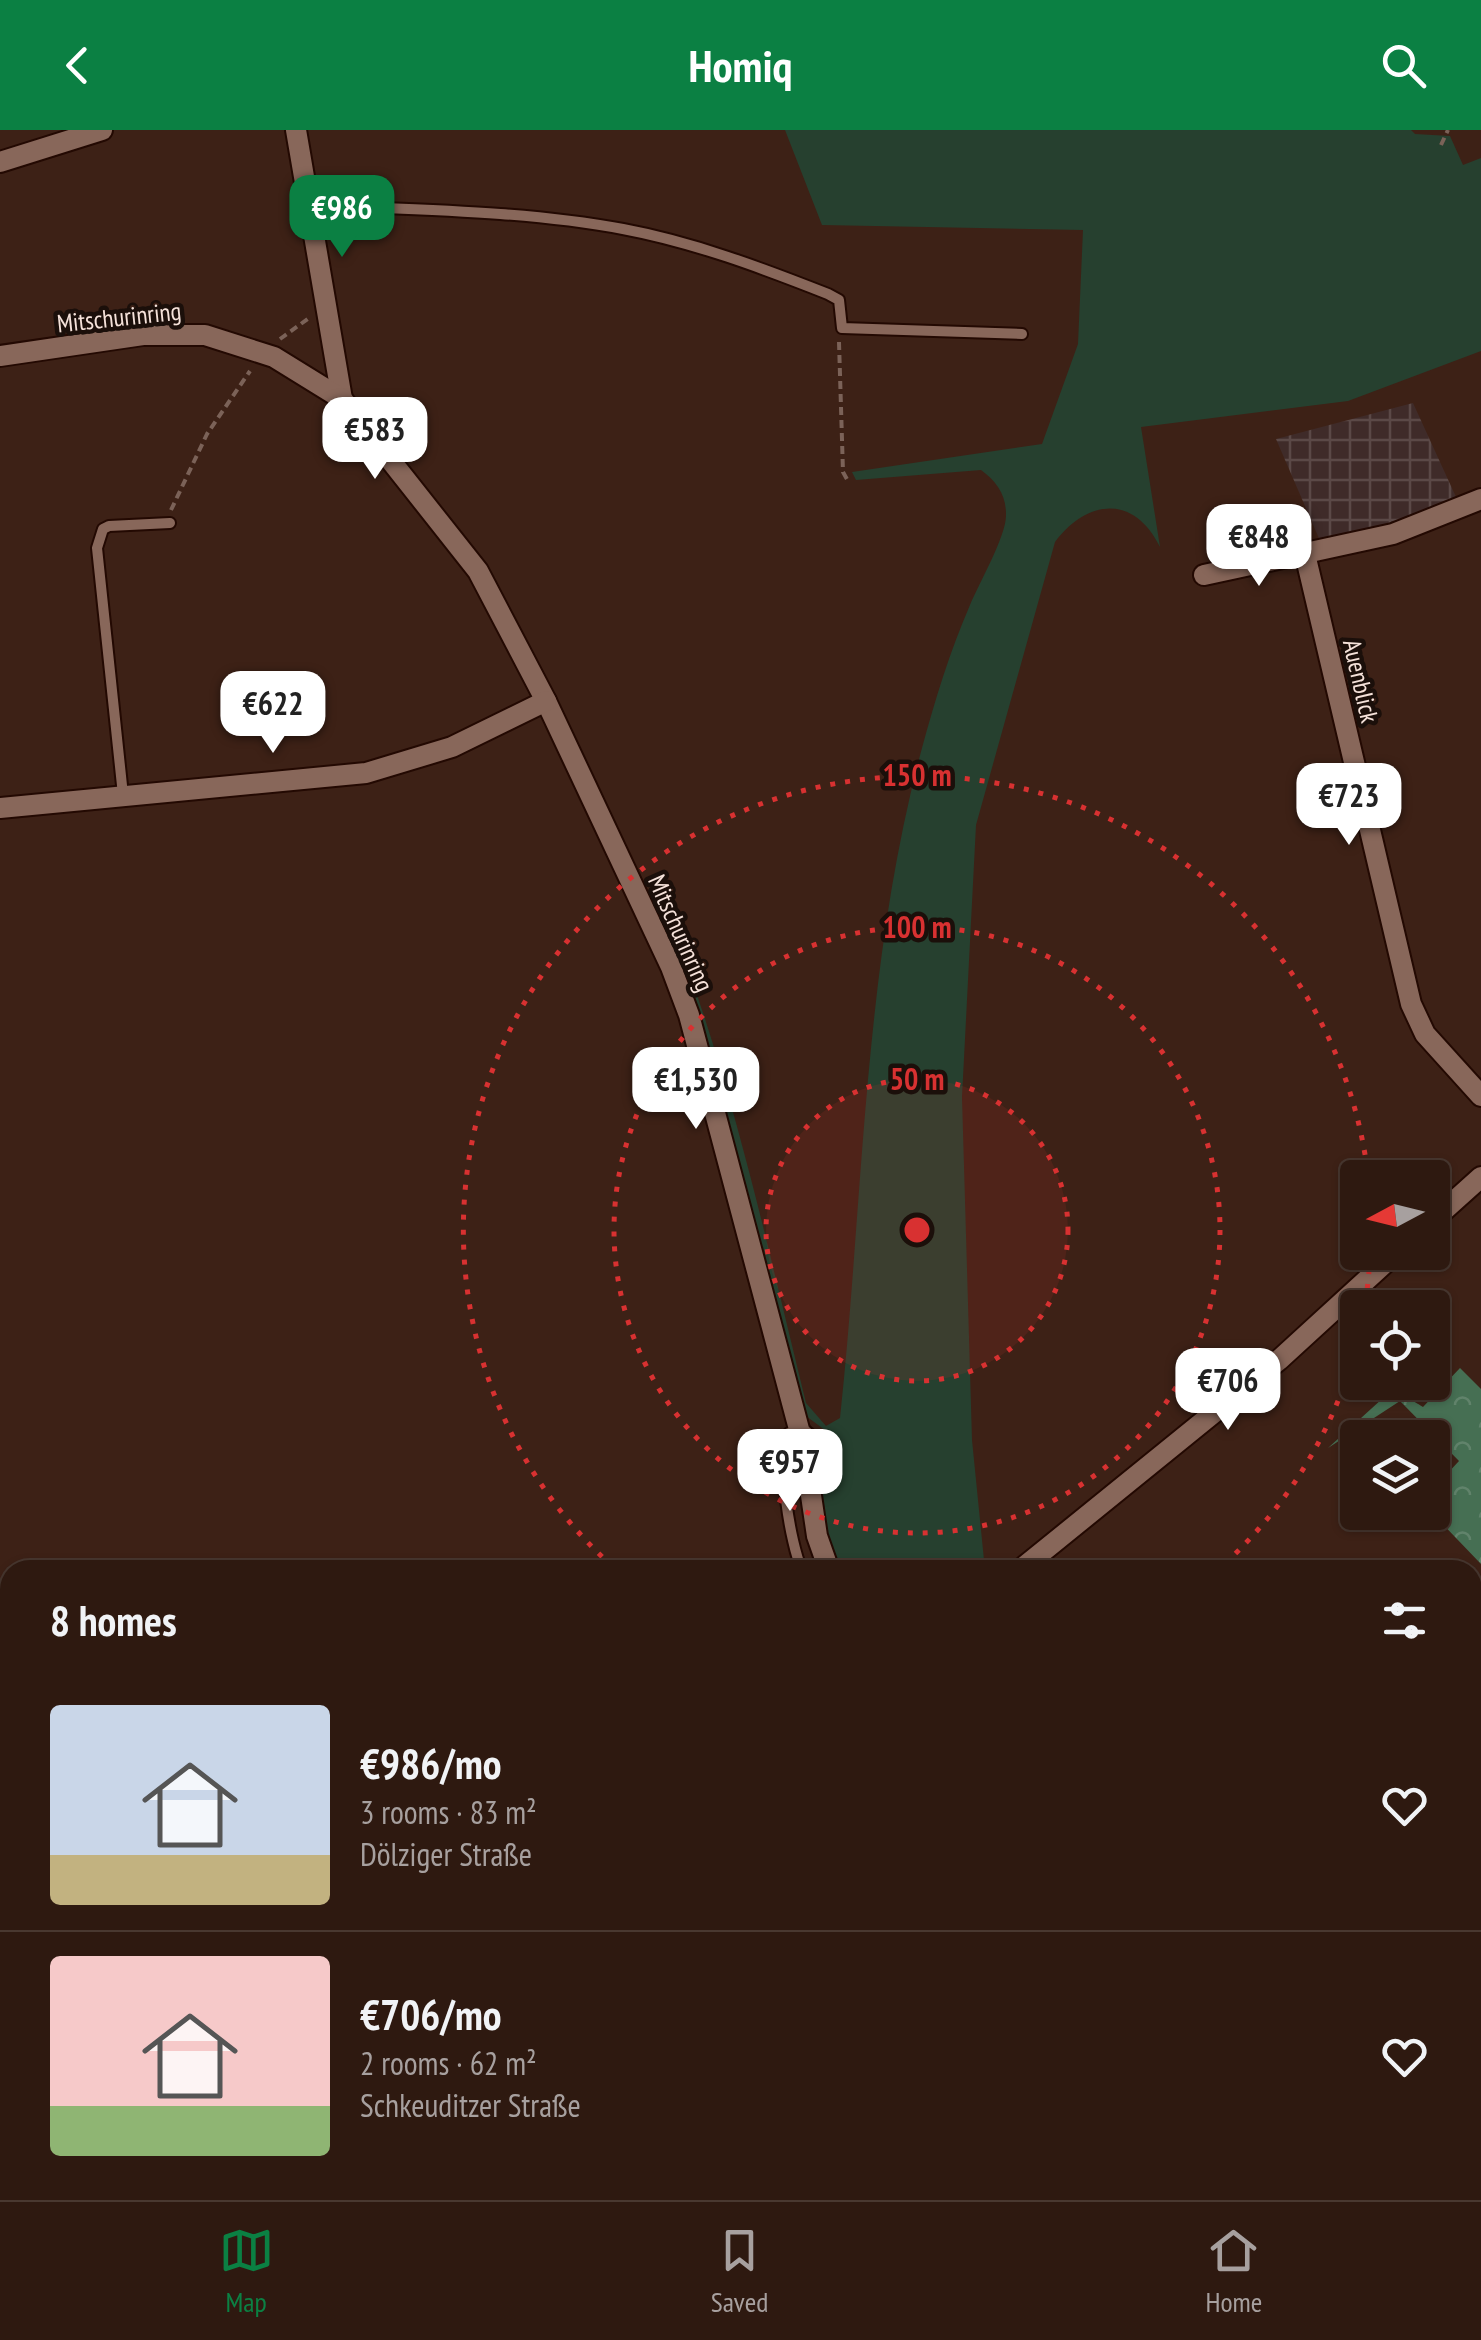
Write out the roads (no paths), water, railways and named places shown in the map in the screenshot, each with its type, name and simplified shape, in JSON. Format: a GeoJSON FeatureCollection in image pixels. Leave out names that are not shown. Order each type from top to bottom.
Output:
{"type":"FeatureCollection","features":[{"type":"Feature","properties":{"kind":"street"},"geometry":{"type":"LineString","coordinates":[[0,162],[102,130]]}},
{"type":"Feature","properties":{"kind":"street"},"geometry":{"type":"LineString","coordinates":[[296,130],[342,399]]}},
{"type":"Feature","properties":{"kind":"street","name":"Mitschurinring"},"geometry":{"type":"LineString","coordinates":[[0,356],[174,332],[205,335],[262,353],[342,399],[467,554],[546,701],[671,966],[689,1015],[812,1480],[817,1536],[826,1560]]}},
{"type":"Feature","properties":{"kind":"street"},"geometry":{"type":"LineString","coordinates":[[1204,575],[1427,523],[1481,499]]}},
{"type":"Feature","properties":{"kind":"street","name":"Auenblick"},"geometry":{"type":"LineString","coordinates":[[1305,554],[1416,1020],[1481,1096]]}},
{"type":"Feature","properties":{"kind":"street"},"geometry":{"type":"LineString","coordinates":[[0,808],[366,774],[452,747],[546,701]]}},
{"type":"Feature","properties":{"kind":"street"},"geometry":{"type":"LineString","coordinates":[[1450,1205],[1481,1177]]}},
{"type":"Feature","properties":{"kind":"street"},"geometry":{"type":"LineString","coordinates":[[1032,1560],[1278,1360],[1377,1270]]}},
{"type":"Feature","properties":{"kind":"lane"},"geometry":{"type":"LineString","coordinates":[[308,205],[463,213],[624,229],[736,260],[828,294],[839,300],[842,328],[1022,334]]}},
{"type":"Feature","properties":{"kind":"lane"},"geometry":{"type":"LineString","coordinates":[[122,795],[98,548],[103,529],[109,526],[170,524]]}},
{"type":"Feature","properties":{"kind":"lane"},"geometry":{"type":"LineString","coordinates":[[797,1430],[785,1441],[784,1458],[792,1535],[799,1560]]}}]}
